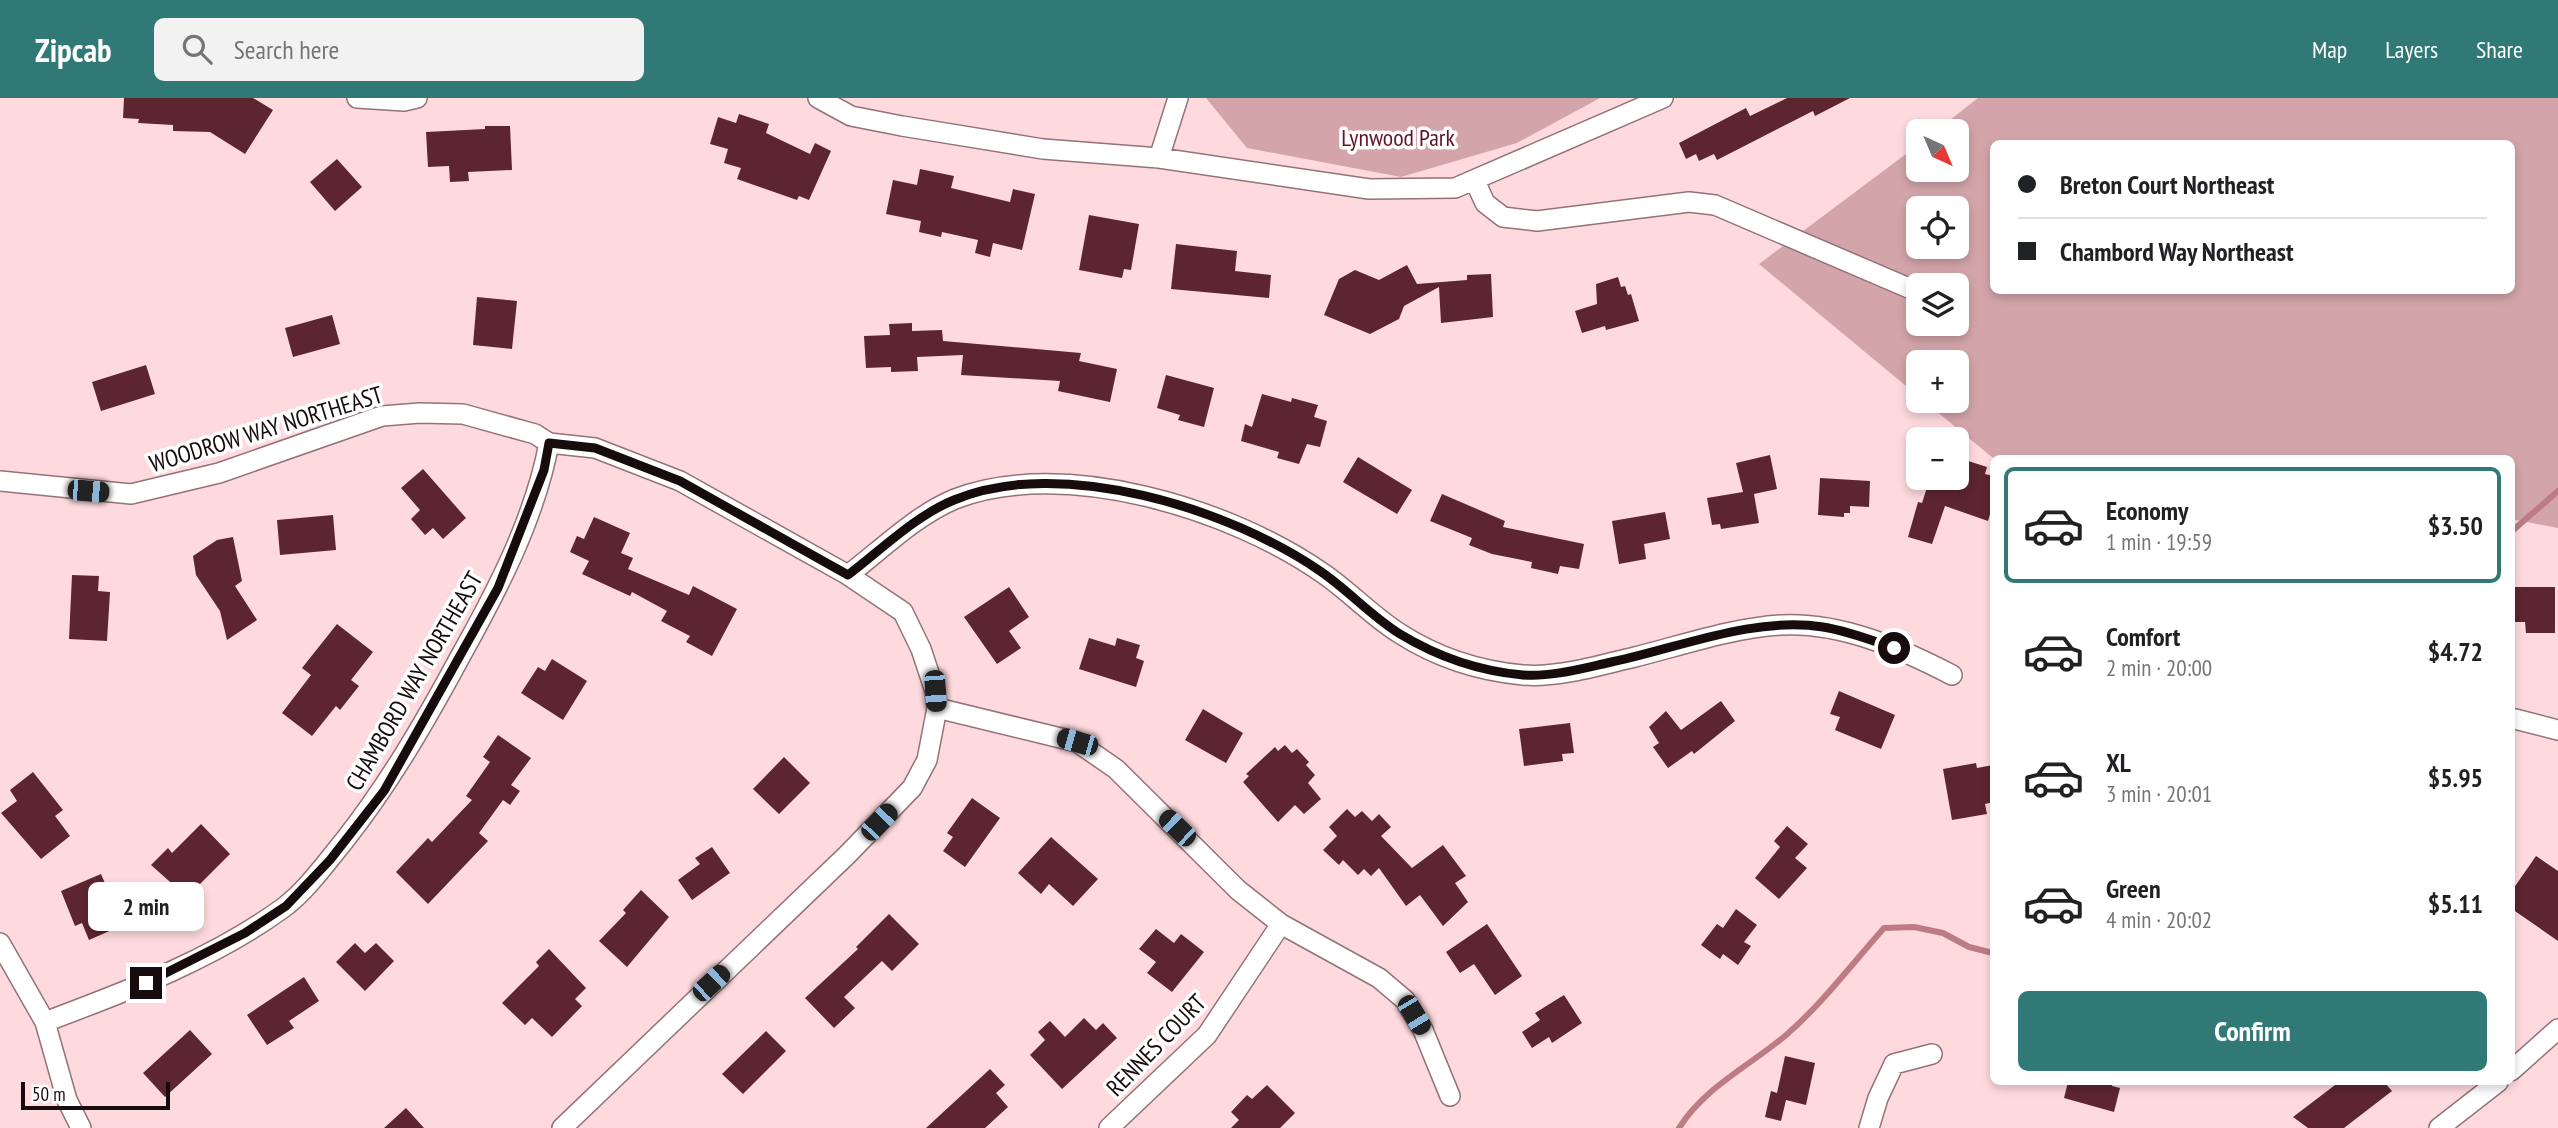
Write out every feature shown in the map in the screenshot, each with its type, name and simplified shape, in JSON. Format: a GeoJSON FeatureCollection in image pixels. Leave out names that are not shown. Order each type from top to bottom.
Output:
{"type":"FeatureCollection","features":[{"type":"Feature","properties":{"kind":"street"},"geometry":{"type":"LineString","coordinates":[[357,98],[404,101],[417,98]]}},
{"type":"Feature","properties":{"kind":"street"},"geometry":{"type":"LineString","coordinates":[[818,98],[851,116],[902,126],[1043,149],[1159,158],[1369,189],[1455,188],[1663,98]]}},
{"type":"Feature","properties":{"kind":"street"},"geometry":{"type":"LineString","coordinates":[[1159,158],[1178,98]]}},
{"type":"Feature","properties":{"kind":"street"},"geometry":{"type":"LineString","coordinates":[[1475,181],[1485,203],[1503,216],[1537,222],[1689,202],[1715,205],[1906,287]]}},
{"type":"Feature","properties":{"kind":"street","name":"WOODROW WAY NORTHEAST"},"geometry":{"type":"LineString","coordinates":[[0,481],[131,494],[219,473],[382,416],[420,412],[463,414],[535,434],[549,443],[595,448],[680,481],[848,575],[903,612],[921,649],[935,691],[937,708]]}},
{"type":"Feature","properties":{"kind":"street","name":"CHAMBORD WAY NORTHEAST"},"geometry":{"type":"LineString","coordinates":[[45,1022],[146,983],[245,933],[286,906],[330,860],[384,791],[498,588],[544,470],[549,443]]}},
{"type":"Feature","properties":{"kind":"street"},"geometry":{"type":"LineString","coordinates":[[848,575],[922,519],[953,500],[1000,485],[1041,482],[1112,490],[1192,509],[1246,529],[1285,547],[1398,633],[1436,653],[1475,668],[1526,675],[1564,672],[1748,629],[1783,625],[1823,627],[1858,635],[1912,654],[1952,675]]}},
{"type":"Feature","properties":{"kind":"street"},"geometry":{"type":"LineString","coordinates":[[562,1128],[847,855],[912,788],[928,760],[937,708],[1077,742],[1116,769],[1238,890],[1281,924],[1379,978],[1405,1000],[1423,1030],[1450,1096]]}},
{"type":"Feature","properties":{"kind":"street"},"geometry":{"type":"LineString","coordinates":[[2515,719],[2558,730]]}},
{"type":"Feature","properties":{"kind":"street","name":"RENNES COURT"},"geometry":{"type":"LineString","coordinates":[[1109,1128],[1207,1034],[1281,924]]}},
{"type":"Feature","properties":{"kind":"street"},"geometry":{"type":"LineString","coordinates":[[0,943],[45,1022],[67,1100],[81,1128]]}},
{"type":"Feature","properties":{"kind":"street"},"geometry":{"type":"LineString","coordinates":[[2515,1067],[2558,1029]]}},
{"type":"Feature","properties":{"kind":"street"},"geometry":{"type":"LineString","coordinates":[[1869,1128],[1878,1098],[1894,1064],[1932,1054]]}},
{"type":"Feature","properties":{"kind":"street"},"geometry":{"type":"LineString","coordinates":[[2439,1128],[2494,1085]]}},
{"type":"Feature","properties":{"kind":"green space","name":"Lynwood Park"},"geometry":{"type":"Polygon","coordinates":[[[1206,98],[1600,98],[1517,143],[1401,177],[1247,148],[1206,98]]]}},
{"type":"Feature","properties":{"kind":"green space"},"geometry":{"type":"Polygon","coordinates":[[[1978,98],[2558,98],[2558,528],[2515,520],[2515,455],[1990,456],[1969,438],[1969,427],[1955,427],[1939,413],[1969,413],[1969,350],[1906,350],[1906,386],[1759,264],[1906,154],[1906,182],[1969,182],[1969,119],[1951,119],[1978,98]]]}},
{"type":"Feature","properties":{"kind":"building"},"geometry":{"type":"Polygon","coordinates":[[[124,98],[253,98],[273,110],[245,154],[210,132],[173,131],[173,125],[138,123],[139,119],[123,118],[124,98]]]}},
{"type":"Feature","properties":{"kind":"building"},"geometry":{"type":"Polygon","coordinates":[[[1787,98],[1850,98],[1815,116],[1813,111],[1717,160],[1714,154],[1699,161],[1696,154],[1686,159],[1679,143],[1746,108],[1750,116],[1787,98]]]}},
{"type":"Feature","properties":{"kind":"building"},"geometry":{"type":"Polygon","coordinates":[[[739,114],[769,124],[766,133],[810,154],[815,143],[831,151],[809,200],[799,196],[797,200],[737,179],[741,168],[724,163],[728,149],[710,144],[718,117],[736,123],[739,114]]]}},
{"type":"Feature","properties":{"kind":"building"},"geometry":{"type":"Polygon","coordinates":[[[485,126],[510,126],[512,170],[468,172],[469,181],[450,182],[449,166],[428,167],[426,132],[485,129],[485,126]]]}},
{"type":"Feature","properties":{"kind":"building"},"geometry":{"type":"Polygon","coordinates":[[[337,159],[362,187],[335,211],[310,182],[337,159]]]}},
{"type":"Feature","properties":{"kind":"building"},"geometry":{"type":"Polygon","coordinates":[[[920,169],[954,176],[951,188],[1010,202],[1013,189],[1035,194],[1022,250],[993,243],[990,257],[975,253],[978,240],[942,232],[941,237],[919,232],[921,221],[886,214],[893,180],[917,185],[920,169]]]}},
{"type":"Feature","properties":{"kind":"building"},"geometry":{"type":"Polygon","coordinates":[[[1089,215],[1139,224],[1131,270],[1124,269],[1122,278],[1079,270],[1089,215]]]}},
{"type":"Feature","properties":{"kind":"building"},"geometry":{"type":"Polygon","coordinates":[[[1176,244],[1237,251],[1235,271],[1271,275],[1269,298],[1171,289],[1176,244]]]}},
{"type":"Feature","properties":{"kind":"building"},"geometry":{"type":"Polygon","coordinates":[[[1407,265],[1417,284],[1467,280],[1467,275],[1491,274],[1493,317],[1441,323],[1439,287],[1404,306],[1399,319],[1370,334],[1324,315],[1339,279],[1355,270],[1379,280],[1407,265]]]}},
{"type":"Feature","properties":{"kind":"building"},"geometry":{"type":"Polygon","coordinates":[[[1618,277],[1621,287],[1625,286],[1628,295],[1631,294],[1639,321],[1606,330],[1605,326],[1582,333],[1575,311],[1597,304],[1596,284],[1618,277]]]}},
{"type":"Feature","properties":{"kind":"building"},"geometry":{"type":"Polygon","coordinates":[[[477,297],[517,301],[512,349],[473,345],[477,297]]]}},
{"type":"Feature","properties":{"kind":"building"},"geometry":{"type":"Polygon","coordinates":[[[332,315],[340,344],[293,357],[285,328],[332,315]]]}},
{"type":"Feature","properties":{"kind":"building"},"geometry":{"type":"Polygon","coordinates":[[[912,323],[912,331],[942,330],[943,341],[1081,353],[1079,361],[1117,369],[1110,402],[1058,391],[1060,381],[961,375],[963,355],[917,357],[918,371],[891,372],[891,367],[866,368],[864,336],[890,335],[889,324],[912,323]]]}},
{"type":"Feature","properties":{"kind":"building"},"geometry":{"type":"Polygon","coordinates":[[[146,365],[155,394],[101,411],[92,382],[146,365]]]}},
{"type":"Feature","properties":{"kind":"building"},"geometry":{"type":"Polygon","coordinates":[[[1166,375],[1214,388],[1204,427],[1178,420],[1180,415],[1157,408],[1166,375]]]}},
{"type":"Feature","properties":{"kind":"building"},"geometry":{"type":"Polygon","coordinates":[[[1262,394],[1291,402],[1292,398],[1318,405],[1314,417],[1327,421],[1320,447],[1307,444],[1299,464],[1277,458],[1279,452],[1241,441],[1245,424],[1252,427],[1262,394]]]}},
{"type":"Feature","properties":{"kind":"building"},"geometry":{"type":"Polygon","coordinates":[[[1770,455],[1777,489],[1754,494],[1759,523],[1721,529],[1720,524],[1712,525],[1707,498],[1743,492],[1736,463],[1770,455]]]}},
{"type":"Feature","properties":{"kind":"building"},"geometry":{"type":"Polygon","coordinates":[[[1358,457],[1412,490],[1397,514],[1343,482],[1358,457]]]}},
{"type":"Feature","properties":{"kind":"building"},"geometry":{"type":"Polygon","coordinates":[[[1969,461],[1987,467],[1985,474],[1990,475],[1988,521],[1945,506],[1932,544],[1908,537],[1918,502],[1922,503],[1926,490],[1969,490],[1969,461]]]}},
{"type":"Feature","properties":{"kind":"building"},"geometry":{"type":"Polygon","coordinates":[[[423,469],[466,518],[443,539],[433,528],[425,535],[411,519],[420,510],[401,488],[423,469]]]}},
{"type":"Feature","properties":{"kind":"building"},"geometry":{"type":"Polygon","coordinates":[[[1820,478],[1870,481],[1869,507],[1850,506],[1850,513],[1844,513],[1844,517],[1818,515],[1820,478]]]}},
{"type":"Feature","properties":{"kind":"building"},"geometry":{"type":"Polygon","coordinates":[[[1442,494],[1505,521],[1503,527],[1584,544],[1579,569],[1560,566],[1558,574],[1531,568],[1532,562],[1492,554],[1469,545],[1472,538],[1430,521],[1442,494]]]}},
{"type":"Feature","properties":{"kind":"building"},"geometry":{"type":"Polygon","coordinates":[[[1665,512],[1670,539],[1644,544],[1646,559],[1619,564],[1612,521],[1665,512]]]}},
{"type":"Feature","properties":{"kind":"building"},"geometry":{"type":"Polygon","coordinates":[[[333,515],[336,550],[280,555],[277,520],[333,515]]]}},
{"type":"Feature","properties":{"kind":"building"},"geometry":{"type":"Polygon","coordinates":[[[594,517],[630,533],[621,553],[633,558],[628,569],[689,595],[693,586],[737,609],[712,656],[686,642],[690,636],[661,621],[667,611],[632,592],[630,596],[582,574],[589,561],[570,552],[577,536],[584,539],[594,517]]]}},
{"type":"Feature","properties":{"kind":"building"},"geometry":{"type":"Polygon","coordinates":[[[233,537],[242,581],[235,586],[257,620],[227,640],[220,611],[196,575],[193,556],[217,540],[233,537]]]}},
{"type":"Feature","properties":{"kind":"building"},"geometry":{"type":"Polygon","coordinates":[[[72,575],[99,576],[98,591],[110,592],[107,641],[69,639],[72,575]]]}},
{"type":"Feature","properties":{"kind":"building"},"geometry":{"type":"Polygon","coordinates":[[[1009,587],[1029,617],[1009,631],[1021,648],[997,664],[964,617],[1009,587]]]}},
{"type":"Feature","properties":{"kind":"building"},"geometry":{"type":"Polygon","coordinates":[[[2515,587],[2555,587],[2555,633],[2526,633],[2525,622],[2515,622],[2515,587]]]}},
{"type":"Feature","properties":{"kind":"building"},"geometry":{"type":"Polygon","coordinates":[[[337,624],[373,652],[351,680],[359,686],[340,710],[336,706],[312,736],[282,713],[311,675],[302,668],[337,624]]]}},
{"type":"Feature","properties":{"kind":"building"},"geometry":{"type":"Polygon","coordinates":[[[1089,638],[1115,646],[1117,638],[1140,645],[1136,658],[1144,661],[1136,687],[1079,669],[1089,638]]]}},
{"type":"Feature","properties":{"kind":"building"},"geometry":{"type":"Polygon","coordinates":[[[552,659],[587,681],[563,720],[521,693],[538,667],[545,671],[552,659]]]}},
{"type":"Feature","properties":{"kind":"building"},"geometry":{"type":"Polygon","coordinates":[[[1839,691],[1895,715],[1881,749],[1835,730],[1840,717],[1830,714],[1839,691]]]}},
{"type":"Feature","properties":{"kind":"building"},"geometry":{"type":"Polygon","coordinates":[[[1721,701],[1735,721],[1694,754],[1692,751],[1668,768],[1653,747],[1659,743],[1649,727],[1666,711],[1681,730],[1721,701]]]}},
{"type":"Feature","properties":{"kind":"building"},"geometry":{"type":"Polygon","coordinates":[[[1203,709],[1243,733],[1226,763],[1185,740],[1203,709]]]}},
{"type":"Feature","properties":{"kind":"building"},"geometry":{"type":"Polygon","coordinates":[[[1570,723],[1574,753],[1562,754],[1563,761],[1524,766],[1519,729],[1570,723]]]}},
{"type":"Feature","properties":{"kind":"building"},"geometry":{"type":"Polygon","coordinates":[[[498,735],[531,758],[511,785],[520,791],[510,805],[503,800],[479,833],[488,841],[428,904],[396,872],[428,838],[432,842],[472,800],[466,796],[490,762],[483,757],[498,735]]]}},
{"type":"Feature","properties":{"kind":"building"},"geometry":{"type":"Polygon","coordinates":[[[1285,745],[1292,753],[1297,749],[1309,762],[1306,765],[1315,775],[1308,783],[1321,799],[1304,814],[1295,805],[1278,822],[1243,782],[1249,776],[1246,774],[1275,747],[1278,751],[1285,745]]]}},
{"type":"Feature","properties":{"kind":"building"},"geometry":{"type":"Polygon","coordinates":[[[784,757],[810,783],[779,814],[753,789],[784,757]]]}},
{"type":"Feature","properties":{"kind":"building"},"geometry":{"type":"Polygon","coordinates":[[[1976,763],[1977,768],[1990,766],[1990,803],[1985,804],[1987,814],[1952,820],[1943,769],[1976,763]]]}},
{"type":"Feature","properties":{"kind":"building"},"geometry":{"type":"Polygon","coordinates":[[[33,772],[63,810],[55,816],[70,836],[41,859],[1,813],[17,801],[10,790],[33,772]]]}},
{"type":"Feature","properties":{"kind":"building"},"geometry":{"type":"Polygon","coordinates":[[[972,798],[1000,818],[965,867],[943,851],[953,837],[947,833],[972,798]]]}},
{"type":"Feature","properties":{"kind":"building"},"geometry":{"type":"Polygon","coordinates":[[[1347,809],[1355,817],[1362,811],[1372,821],[1379,814],[1391,827],[1381,836],[1412,868],[1443,845],[1466,876],[1455,883],[1468,902],[1443,926],[1420,895],[1406,906],[1379,868],[1371,876],[1364,869],[1358,875],[1343,860],[1339,865],[1323,850],[1337,836],[1329,827],[1347,809]]]}},
{"type":"Feature","properties":{"kind":"building"},"geometry":{"type":"Polygon","coordinates":[[[201,824],[230,854],[187,897],[151,865],[168,848],[172,853],[201,824]]]}},
{"type":"Feature","properties":{"kind":"building"},"geometry":{"type":"Polygon","coordinates":[[[1787,826],[1808,844],[1795,858],[1807,868],[1779,899],[1755,878],[1780,847],[1774,841],[1787,826]]]}},
{"type":"Feature","properties":{"kind":"building"},"geometry":{"type":"Polygon","coordinates":[[[1051,837],[1098,879],[1073,906],[1049,884],[1041,894],[1018,873],[1051,837]]]}},
{"type":"Feature","properties":{"kind":"building"},"geometry":{"type":"Polygon","coordinates":[[[712,847],[730,873],[692,900],[678,880],[700,864],[695,858],[712,847]]]}},
{"type":"Feature","properties":{"kind":"building"},"geometry":{"type":"Polygon","coordinates":[[[2536,856],[2558,871],[2558,941],[2515,911],[2515,886],[2536,856]]]}},
{"type":"Feature","properties":{"kind":"building"},"geometry":{"type":"Polygon","coordinates":[[[101,874],[123,925],[89,940],[82,923],[75,926],[61,891],[101,874]]]}},
{"type":"Feature","properties":{"kind":"building"},"geometry":{"type":"Polygon","coordinates":[[[641,890],[669,917],[627,967],[599,941],[626,913],[623,910],[641,890]]]}},
{"type":"Feature","properties":{"kind":"building"},"geometry":{"type":"Polygon","coordinates":[[[1736,909],[1757,925],[1744,942],[1751,946],[1738,965],[1723,954],[1720,959],[1701,945],[1717,924],[1723,928],[1736,909]]]}},
{"type":"Feature","properties":{"kind":"building"},"geometry":{"type":"Polygon","coordinates":[[[889,914],[919,944],[892,971],[882,961],[844,997],[855,1008],[834,1028],[805,998],[858,949],[856,947],[889,914]]]}},
{"type":"Feature","properties":{"kind":"building"},"geometry":{"type":"Polygon","coordinates":[[[1487,924],[1522,976],[1495,995],[1474,964],[1460,973],[1446,952],[1487,924]]]}},
{"type":"Feature","properties":{"kind":"building"},"geometry":{"type":"Polygon","coordinates":[[[1156,929],[1174,943],[1181,934],[1204,952],[1172,992],[1147,973],[1156,962],[1139,949],[1156,929]]]}},
{"type":"Feature","properties":{"kind":"building"},"geometry":{"type":"Polygon","coordinates":[[[355,943],[365,953],[376,943],[394,961],[365,991],[336,962],[355,943]]]}},
{"type":"Feature","properties":{"kind":"building"},"geometry":{"type":"Polygon","coordinates":[[[549,949],[586,988],[575,999],[582,1006],[552,1037],[532,1018],[525,1025],[502,1003],[539,966],[536,962],[549,949]]]}},
{"type":"Feature","properties":{"kind":"building"},"geometry":{"type":"Polygon","coordinates":[[[304,977],[319,1001],[289,1021],[294,1028],[267,1045],[247,1015],[304,977]]]}},
{"type":"Feature","properties":{"kind":"building"},"geometry":{"type":"Polygon","coordinates":[[[1564,995],[1582,1023],[1552,1043],[1549,1037],[1532,1048],[1522,1032],[1540,1020],[1535,1013],[1564,995]]]}},
{"type":"Feature","properties":{"kind":"building"},"geometry":{"type":"Polygon","coordinates":[[[1084,1018],[1096,1030],[1103,1023],[1117,1038],[1062,1089],[1030,1055],[1045,1040],[1038,1032],[1050,1021],[1065,1037],[1084,1018]]]}},
{"type":"Feature","properties":{"kind":"building"},"geometry":{"type":"Polygon","coordinates":[[[190,1030],[212,1054],[165,1097],[143,1073],[190,1030]]]}},
{"type":"Feature","properties":{"kind":"building"},"geometry":{"type":"Polygon","coordinates":[[[766,1031],[786,1051],[743,1094],[722,1074],[766,1031]]]}},
{"type":"Feature","properties":{"kind":"building"},"geometry":{"type":"Polygon","coordinates":[[[1785,1056],[1815,1063],[1806,1105],[1786,1100],[1781,1121],[1765,1117],[1771,1091],[1777,1093],[1785,1056]]]}},
{"type":"Feature","properties":{"kind":"building"},"geometry":{"type":"Polygon","coordinates":[[[990,1069],[1005,1085],[996,1093],[1008,1107],[985,1128],[926,1128],[990,1069]]]}},
{"type":"Feature","properties":{"kind":"building"},"geometry":{"type":"Polygon","coordinates":[[[1267,1085],[1295,1113],[1280,1128],[1231,1128],[1239,1120],[1231,1112],[1247,1095],[1252,1099],[1267,1085]]]}},
{"type":"Feature","properties":{"kind":"building"},"geometry":{"type":"Polygon","coordinates":[[[2067,1085],[2112,1085],[2120,1088],[2114,1112],[2064,1098],[2067,1085]]]}},
{"type":"Feature","properties":{"kind":"building"},"geometry":{"type":"Polygon","coordinates":[[[2335,1085],[2387,1085],[2392,1091],[2344,1128],[2308,1128],[2293,1117],[2335,1085]]]}},
{"type":"Feature","properties":{"kind":"building"},"geometry":{"type":"Polygon","coordinates":[[[406,1108],[424,1128],[384,1128],[406,1108]]]}},
{"type":"Feature","properties":{"kind":"waterway"},"geometry":{"type":"LineString","coordinates":[[2515,529],[2558,491]]}},
{"type":"Feature","properties":{"kind":"waterway"},"geometry":{"type":"LineString","coordinates":[[1679,1128],[1714,1089],[1799,1024],[1884,928],[1914,927],[1943,933],[1969,947],[1990,952]]}},
{"type":"Feature","properties":{"kind":"route"},"geometry":{"type":"LineString","coordinates":[[146,983],[245,933],[286,906],[330,860],[384,791],[498,588],[544,470],[549,443],[595,448],[680,481],[775,537],[848,575],[922,519],[953,500],[1000,485],[1041,482],[1112,490],[1192,509],[1246,529],[1285,547],[1398,633],[1436,653],[1475,668],[1526,675],[1564,672],[1748,629],[1783,625],[1823,627],[1858,635],[1894,648]]}}]}
